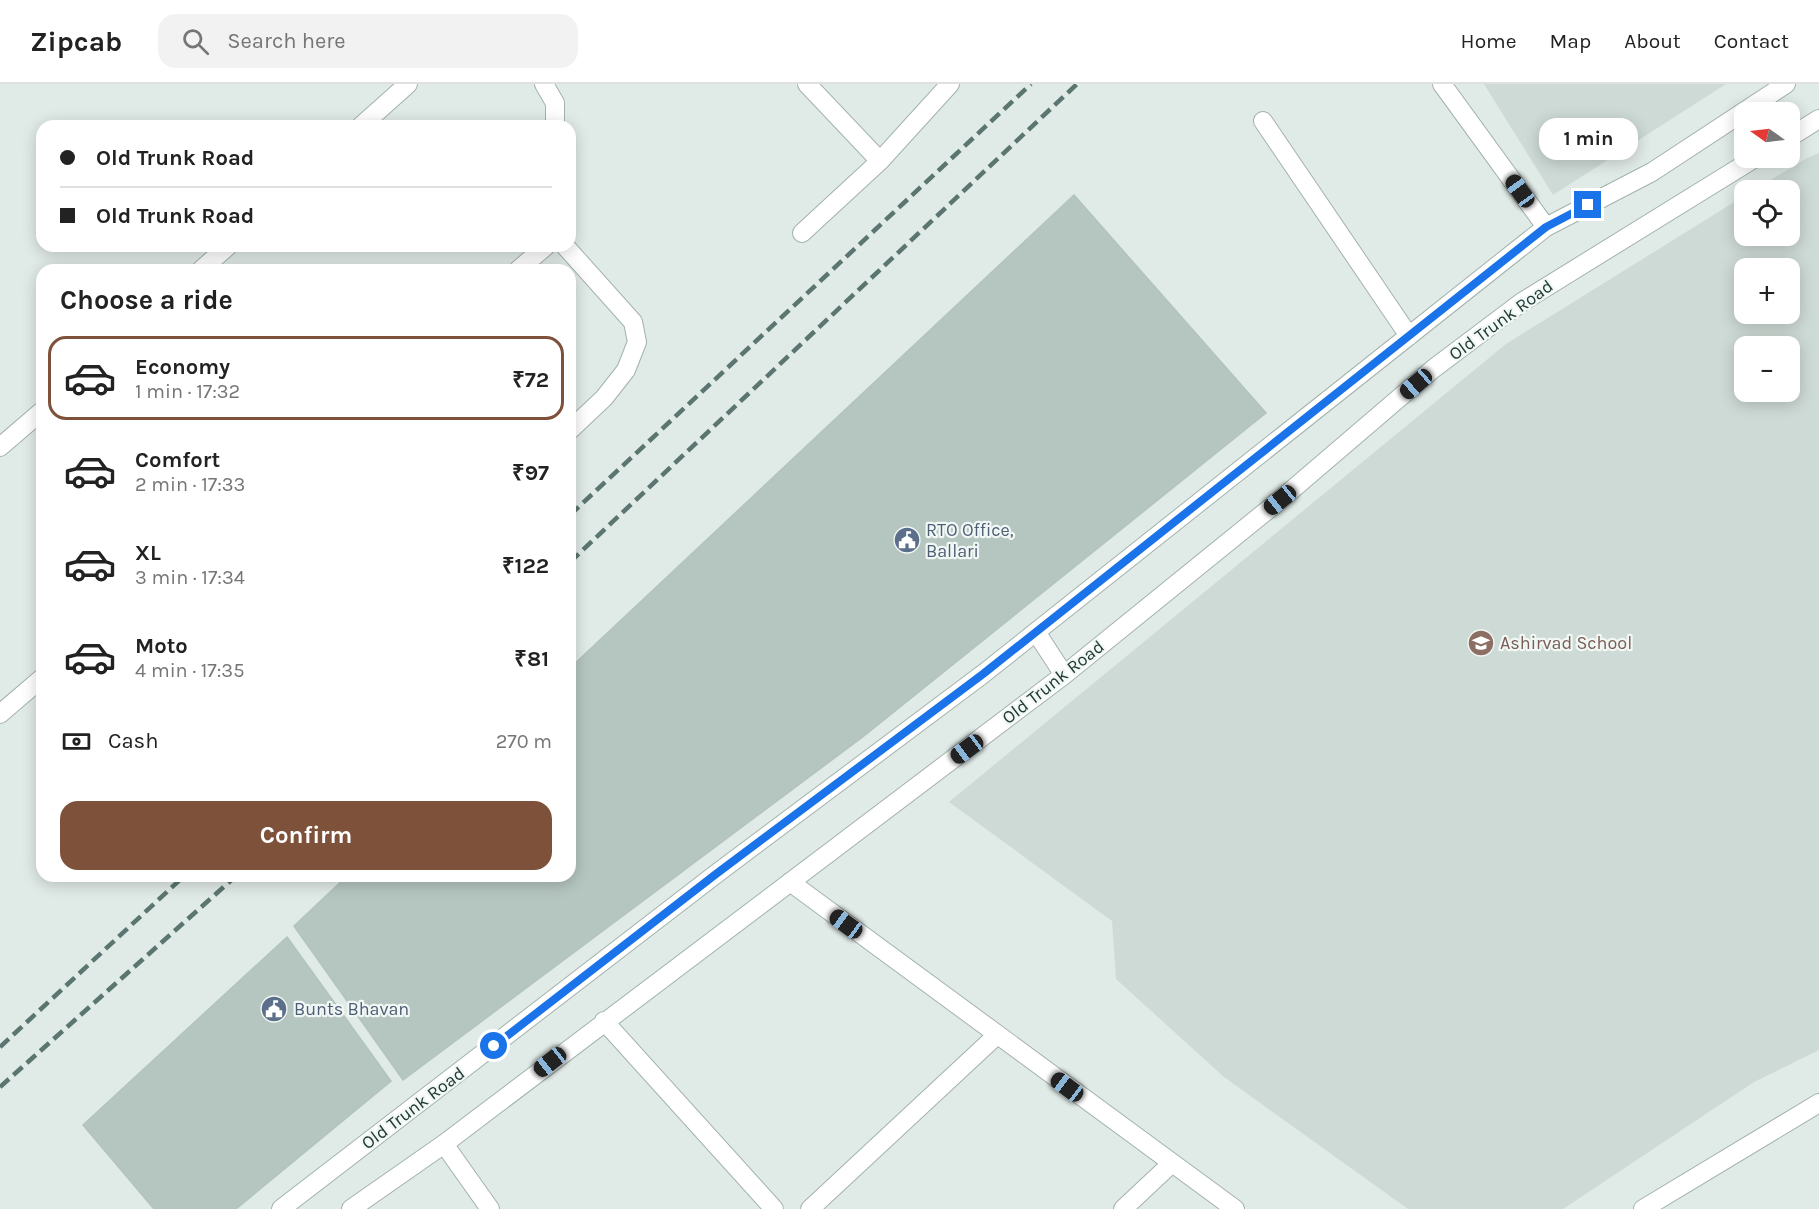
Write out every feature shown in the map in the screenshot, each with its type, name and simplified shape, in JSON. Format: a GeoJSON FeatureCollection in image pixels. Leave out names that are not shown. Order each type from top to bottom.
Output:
{"type":"FeatureCollection","features":[{"type":"Feature","properties":{"kind":"street"},"geometry":{"type":"LineString","coordinates":[[368,120],[408,84]]}},
{"type":"Feature","properties":{"kind":"street"},"geometry":{"type":"LineString","coordinates":[[544,84],[555,103],[555,120]]}},
{"type":"Feature","properties":{"kind":"street"},"geometry":{"type":"LineString","coordinates":[[807,84],[880,161]]}},
{"type":"Feature","properties":{"kind":"street"},"geometry":{"type":"LineString","coordinates":[[802,233],[880,161],[950,84]]}},
{"type":"Feature","properties":{"kind":"street"},"geometry":{"type":"LineString","coordinates":[[1442,84],[1546,227]]}},
{"type":"Feature","properties":{"kind":"street","name":"Old Trunk Road"},"geometry":{"type":"LineString","coordinates":[[281,1209],[716,874],[1036,632],[1546,227],[1652,172],[1786,84]]}},
{"type":"Feature","properties":{"kind":"street"},"geometry":{"type":"LineString","coordinates":[[1800,131],[1819,119]]}},
{"type":"Feature","properties":{"kind":"street"},"geometry":{"type":"LineString","coordinates":[[1263,121],[1409,336]]}},
{"type":"Feature","properties":{"kind":"street","name":"Old Trunk Road"},"geometry":{"type":"LineString","coordinates":[[351,1209],[444,1144],[1064,675],[1280,500],[1433,369],[1522,302],[1739,168]]}},
{"type":"Feature","properties":{"kind":"street"},"geometry":{"type":"LineString","coordinates":[[208,264],[221,252]]}},
{"type":"Feature","properties":{"kind":"street"},"geometry":{"type":"LineString","coordinates":[[525,264],[539,252]]}},
{"type":"Feature","properties":{"kind":"street"},"geometry":{"type":"LineString","coordinates":[[571,252],[633,322],[637,342],[626,370],[604,398],[576,424]]}},
{"type":"Feature","properties":{"kind":"street"},"geometry":{"type":"LineString","coordinates":[[0,447],[36,416]]}},
{"type":"Feature","properties":{"kind":"street"},"geometry":{"type":"LineString","coordinates":[[1036,632],[1064,675]]}},
{"type":"Feature","properties":{"kind":"street"},"geometry":{"type":"LineString","coordinates":[[0,714],[36,683]]}},
{"type":"Feature","properties":{"kind":"street"},"geometry":{"type":"LineString","coordinates":[[790,882],[1235,1209]]}},
{"type":"Feature","properties":{"kind":"street"},"geometry":{"type":"LineString","coordinates":[[604,1021],[774,1209]]}},
{"type":"Feature","properties":{"kind":"street"},"geometry":{"type":"LineString","coordinates":[[810,1209],[997,1035]]}},
{"type":"Feature","properties":{"kind":"street"},"geometry":{"type":"LineString","coordinates":[[1643,1209],[1819,1103]]}},
{"type":"Feature","properties":{"kind":"street"},"geometry":{"type":"LineString","coordinates":[[444,1144],[490,1209]]}},
{"type":"Feature","properties":{"kind":"street"},"geometry":{"type":"LineString","coordinates":[[1123,1209],[1171,1164]]}},
{"type":"Feature","properties":{"kind":"shaded area"},"geometry":{"type":"Polygon","coordinates":[[[1484,84],[1726,84],[1553,195],[1484,84]]]}},
{"type":"Feature","properties":{"kind":"shaded area","name":"Ashirvad School"},"geometry":{"type":"Polygon","coordinates":[[[1819,153],[1819,1050],[1754,1082],[1563,1209],[1408,1209],[1224,1077],[1116,979],[1112,921],[949,802],[1506,344],[1734,202],[1734,246],[1800,246],[1800,180],[1771,180],[1790,168],[1800,168],[1800,162],[1819,153]]]}},
{"type":"Feature","properties":{"kind":"building","name":"RTO Office, Ballari"},"geometry":{"type":"Polygon","coordinates":[[[1074,195],[1266,413],[864,736],[403,1080],[294,926],[341,882],[576,882],[576,662],[1074,195]]]}},
{"type":"Feature","properties":{"kind":"building","name":"Bunts Bhavan"},"geometry":{"type":"Polygon","coordinates":[[[287,937],[391,1081],[236,1209],[154,1209],[83,1125],[287,937]]]}},
{"type":"Feature","properties":{"kind":"railway"},"geometry":{"type":"LineString","coordinates":[[576,509],[1031,84]]}},
{"type":"Feature","properties":{"kind":"railway"},"geometry":{"type":"LineString","coordinates":[[576,556],[1077,84]]}},
{"type":"Feature","properties":{"kind":"railway"},"geometry":{"type":"LineString","coordinates":[[0,1047],[178,882]]}},
{"type":"Feature","properties":{"kind":"railway"},"geometry":{"type":"LineString","coordinates":[[0,1087],[229,882]]}},
{"type":"Feature","properties":{"kind":"place","name":"RTO Office, Ballari"},"geometry":{"type":"Point","coordinates":[907,540]}},
{"type":"Feature","properties":{"kind":"place","name":"Ashirvad School"},"geometry":{"type":"Point","coordinates":[1481,643]}},
{"type":"Feature","properties":{"kind":"place","name":"Bunts Bhavan"},"geometry":{"type":"Point","coordinates":[274,1009]}},
{"type":"Feature","properties":{"kind":"route"},"geometry":{"type":"LineString","coordinates":[[494,1046],[716,874],[983,674],[1546,227],[1588,205]]}}]}
